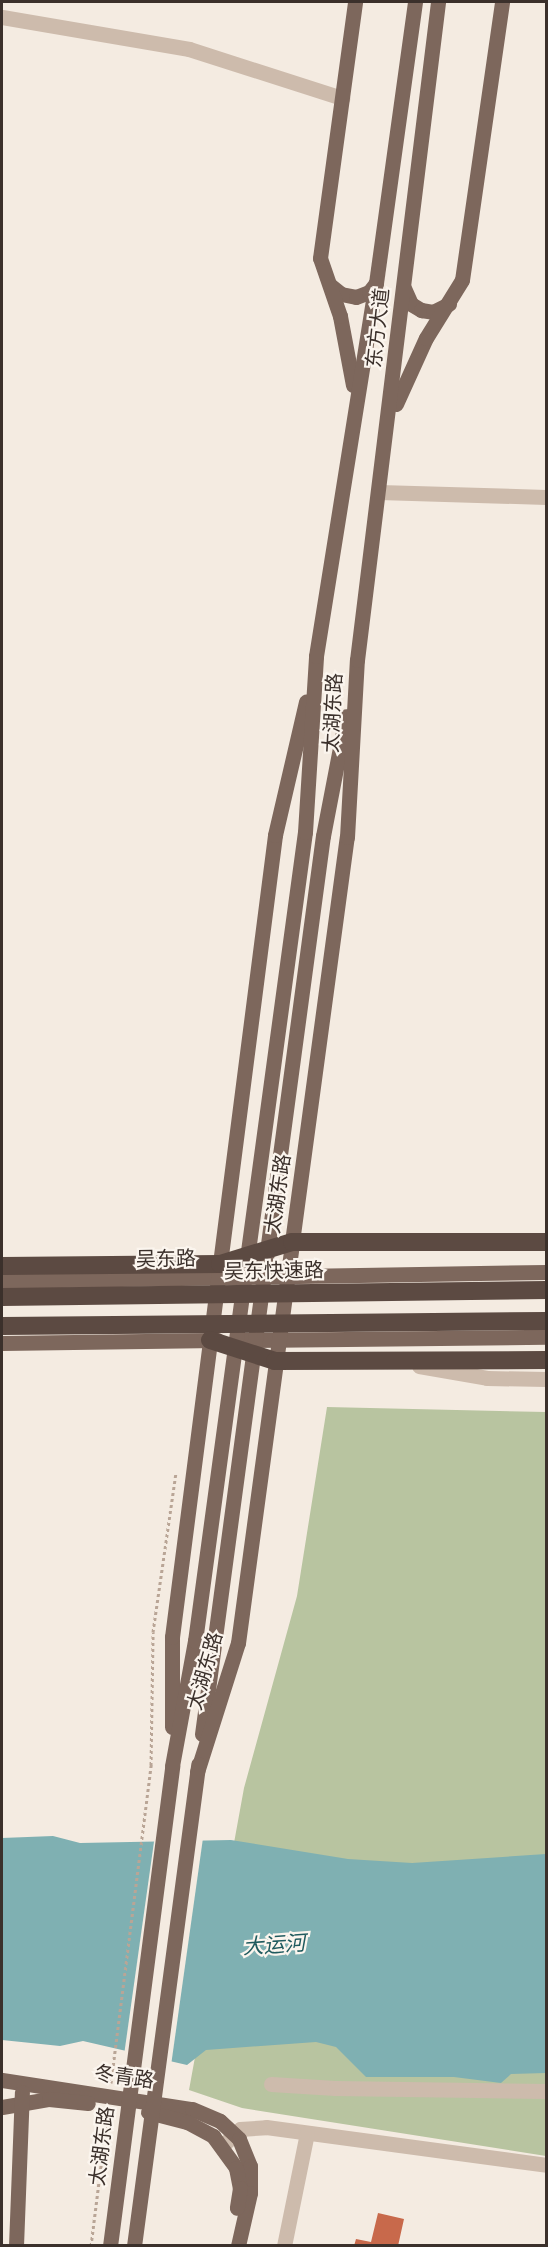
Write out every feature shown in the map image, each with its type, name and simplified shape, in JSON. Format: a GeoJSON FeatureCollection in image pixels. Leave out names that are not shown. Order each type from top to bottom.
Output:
{"type":"FeatureCollection","features":[{"type":"Feature","properties":{"kind":"highway"},"geometry":{"type":"LineString","coordinates":[[2,1266],[219,1272],[292,1242],[545,1242]]}},
{"type":"Feature","properties":{"kind":"highway","name":"吴东快速路"},"geometry":{"type":"LineString","coordinates":[[2,1296],[546,1290]]}},
{"type":"Feature","properties":{"kind":"highway"},"geometry":{"type":"LineString","coordinates":[[2,1326],[546,1320]]}},
{"type":"Feature","properties":{"kind":"highway"},"geometry":{"type":"LineString","coordinates":[[210,1340],[275,1362],[537,1360]]}},
{"type":"Feature","properties":{"kind":"main road"},"geometry":{"type":"LineString","coordinates":[[353,418],[350,357],[320,258],[355,2]]}},
{"type":"Feature","properties":{"kind":"main road","name":"东方大道"},"geometry":{"type":"LineString","coordinates":[[316,657],[376,283],[415,2]]}},
{"type":"Feature","properties":{"kind":"main road","name":"东方大道"},"geometry":{"type":"LineString","coordinates":[[357,660],[389,426],[438,2]]}},
{"type":"Feature","properties":{"kind":"main road"},"geometry":{"type":"LineString","coordinates":[[389,426],[414,362],[465,272],[502,2]]}},
{"type":"Feature","properties":{"kind":"main road"},"geometry":{"type":"LineString","coordinates":[[327,280],[341,294],[356,297],[369,292],[376,283]]}},
{"type":"Feature","properties":{"kind":"main road"},"geometry":{"type":"LineString","coordinates":[[404,287],[411,304],[421,310],[433,312],[448,304]]}},
{"type":"Feature","properties":{"kind":"main road","name":"太湖东路"},"geometry":{"type":"LineString","coordinates":[[110,2246],[172,1766],[195,1641],[304,832],[316,657]]}},
{"type":"Feature","properties":{"kind":"main road","name":"太湖东路"},"geometry":{"type":"LineString","coordinates":[[172,1766],[172,1637],[275,835],[316,657]]}},
{"type":"Feature","properties":{"kind":"main road","name":"太湖东路"},"geometry":{"type":"LineString","coordinates":[[134,2246],[323,836],[357,660]]}},
{"type":"Feature","properties":{"kind":"main road","name":"太湖东路"},"geometry":{"type":"LineString","coordinates":[[197,1772],[238,1643],[347,837],[357,660]]}},
{"type":"Feature","properties":{"kind":"main road","name":"吴东路"},"geometry":{"type":"LineString","coordinates":[[2,1281],[219,1272],[287,1278],[546,1272]]}},
{"type":"Feature","properties":{"kind":"main road"},"geometry":{"type":"LineString","coordinates":[[2,1343],[546,1337]]}},
{"type":"Feature","properties":{"kind":"main road","name":"冬青路"},"geometry":{"type":"LineString","coordinates":[[2,2080],[192,2109],[215,2118],[234,2133]]}},
{"type":"Feature","properties":{"kind":"main road"},"geometry":{"type":"LineString","coordinates":[[16,2246],[27,2084]]}},
{"type":"Feature","properties":{"kind":"main road"},"geometry":{"type":"LineString","coordinates":[[2,2107],[26,2102],[68,2101],[167,2115],[205,2130],[222,2146],[236,2168],[240,2188],[228,2246]]}},
{"type":"Feature","properties":{"kind":"main road"},"geometry":{"type":"LineString","coordinates":[[25,2246],[26,2102]]}},
{"type":"Feature","properties":{"kind":"main road"},"geometry":{"type":"LineString","coordinates":[[234,2133],[248,2157],[252,2176],[238,2246]]}},
{"type":"Feature","properties":{"kind":"street"},"geometry":{"type":"LineString","coordinates":[[2,17],[189,49],[342,98]]}},
{"type":"Feature","properties":{"kind":"street"},"geometry":{"type":"LineString","coordinates":[[379,492],[546,497]]}},
{"type":"Feature","properties":{"kind":"street"},"geometry":{"type":"LineString","coordinates":[[390,1360],[487,1378],[546,1379]]}},
{"type":"Feature","properties":{"kind":"street"},"geometry":{"type":"LineString","coordinates":[[272,2084],[335,2088],[546,2091]]}},
{"type":"Feature","properties":{"kind":"street"},"geometry":{"type":"LineString","coordinates":[[222,2146],[234,2133],[257,2127],[546,2165]]}},
{"type":"Feature","properties":{"kind":"street"},"geometry":{"type":"LineString","coordinates":[[284,2246],[307,2133]]}},
{"type":"Feature","properties":{"kind":"path"},"geometry":{"type":"LineString","coordinates":[[111,2086],[151,1765],[153,1632]]}},
{"type":"Feature","properties":{"kind":"path"},"geometry":{"type":"LineString","coordinates":[[91,2246],[110,2098]]}},
{"type":"Feature","properties":{"kind":"green space"},"geometry":{"type":"Polygon","coordinates":[[[327,1407],[546,1412],[546,2156],[242,2108],[189,2090],[244,1788],[297,1596],[327,1407]]]}},
{"type":"Feature","properties":{"kind":"water","name":"大运河"},"geometry":{"type":"Polygon","coordinates":[[[53,1836],[80,1843],[231,1840],[348,1859],[412,1863],[546,1854],[546,2073],[511,2074],[501,2083],[454,2077],[366,2077],[336,2047],[316,2042],[206,2050],[187,2065],[83,2041],[60,2046],[2,2040],[2,1838],[53,1836]]]}},
{"type":"Feature","properties":{"kind":"pier"},"geometry":{"type":"Polygon","coordinates":[[[155,1831],[203,1838],[171,2064],[124,2057],[155,1831]]]}},
{"type":"Feature","properties":{"kind":"building"},"geometry":{"type":"Polygon","coordinates":[[[378,2213],[404,2219],[398,2246],[354,2246],[356,2239],[371,2242],[378,2213]]]}}]}
